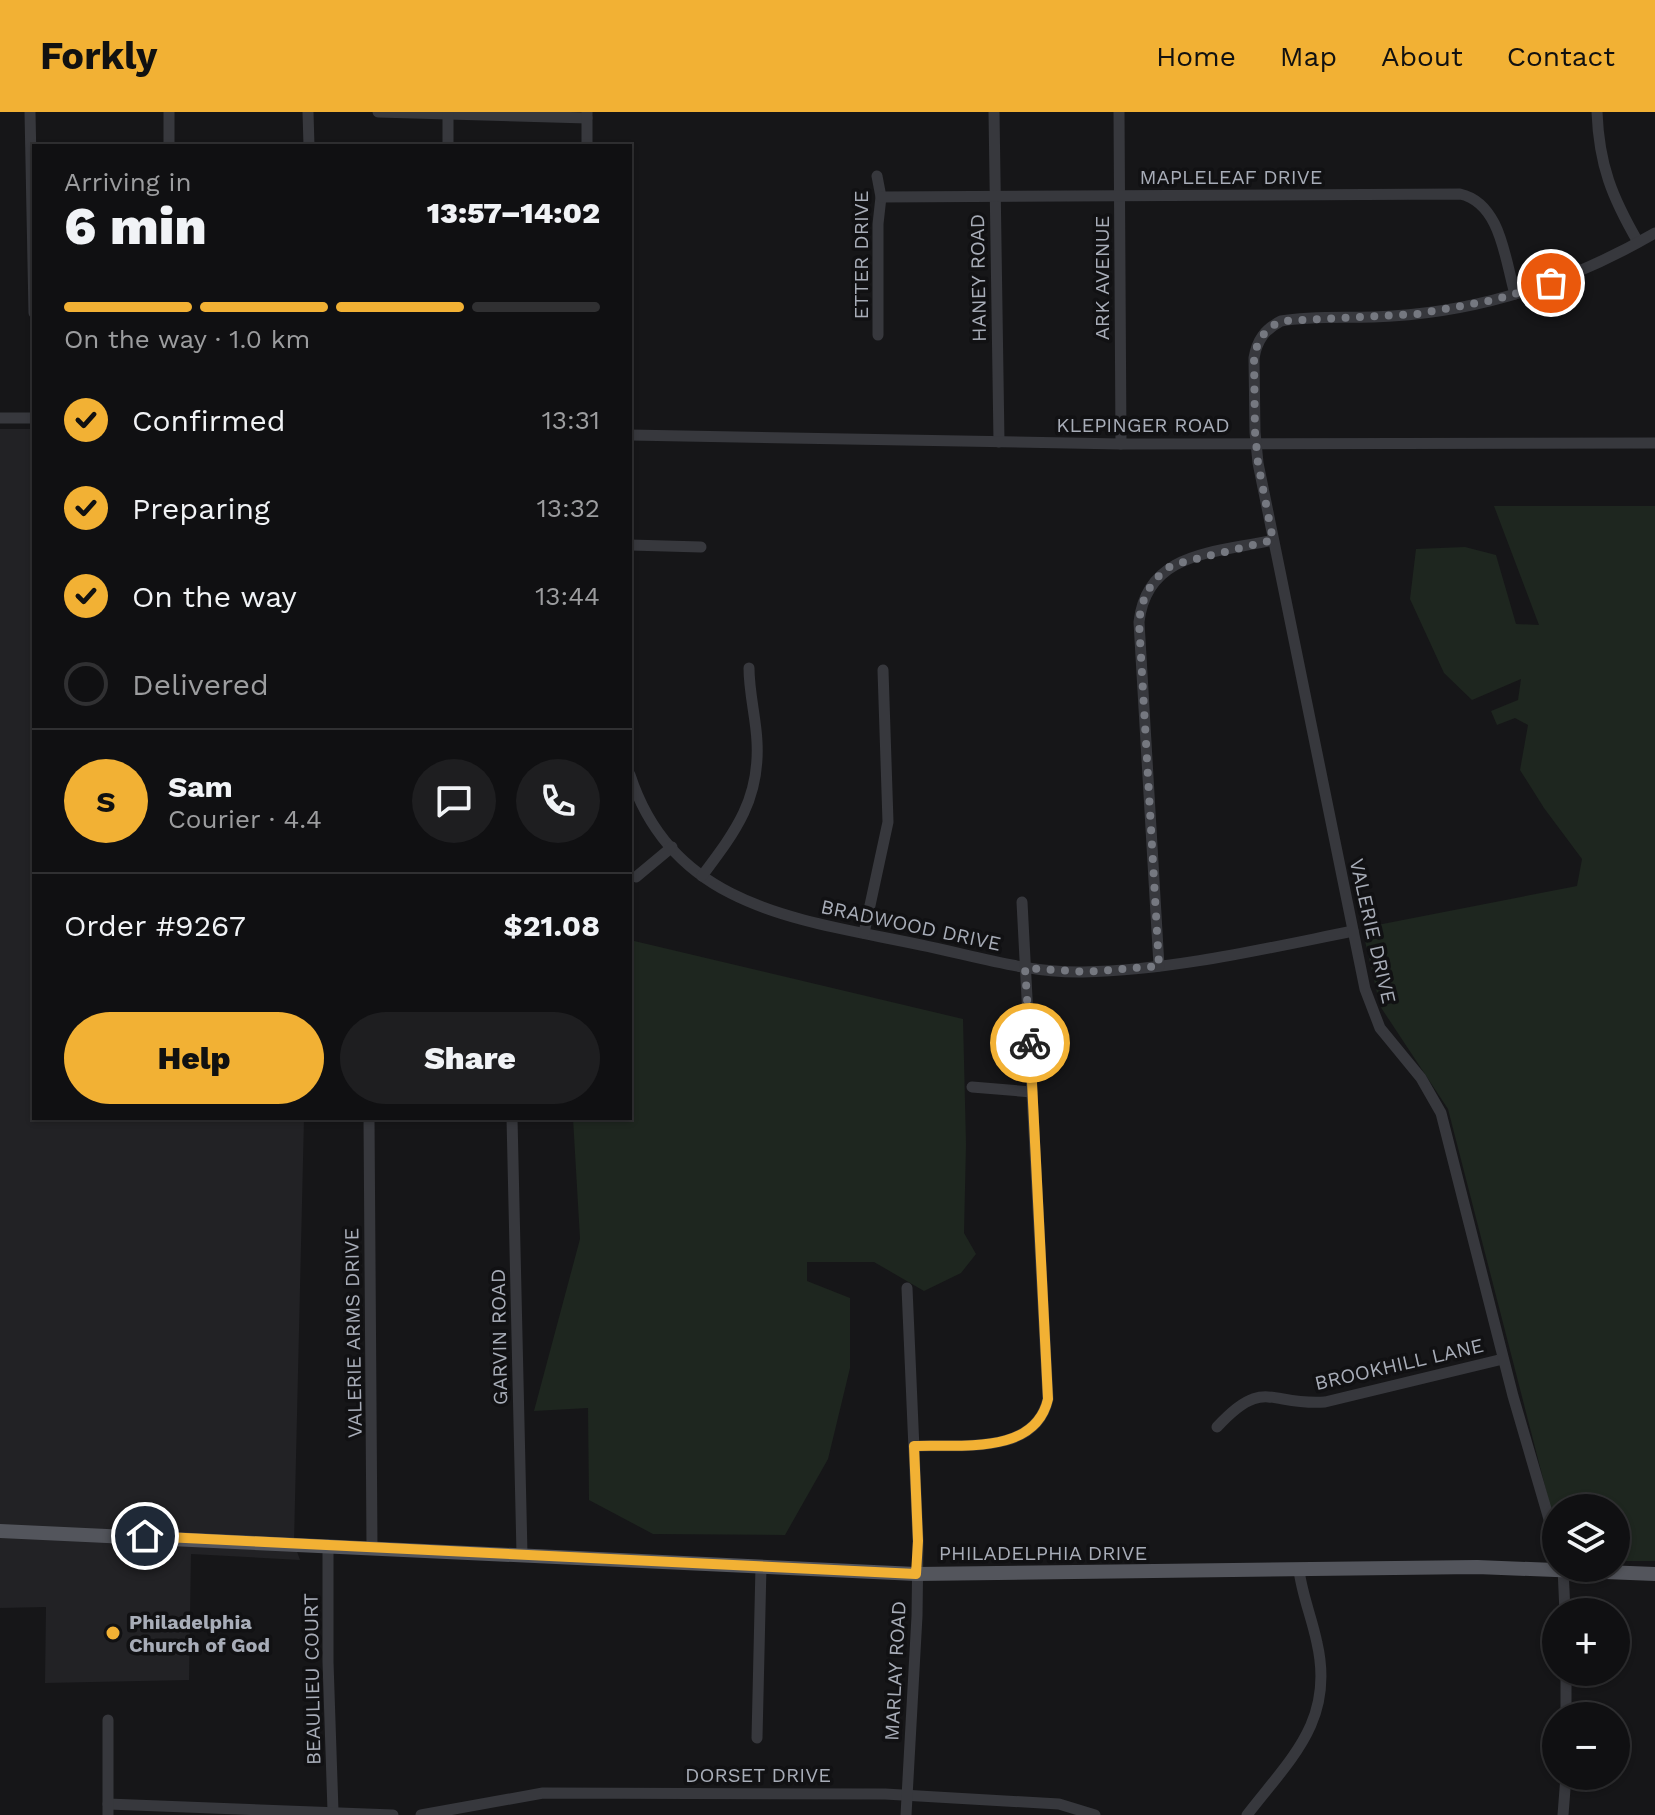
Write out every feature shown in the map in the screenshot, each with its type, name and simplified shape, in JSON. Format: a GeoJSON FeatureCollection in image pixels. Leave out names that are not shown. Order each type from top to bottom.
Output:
{"type":"FeatureCollection","features":[{"type":"Feature","properties":{"kind":"main road","name":"PHILADELPHIA DRIVE"},"geometry":{"type":"LineString","coordinates":[[0,1531],[916,1574],[1542,1568]]}},
{"type":"Feature","properties":{"kind":"main road","name":"PHILADELPHIA DRIVE"},"geometry":{"type":"LineString","coordinates":[[1630,1573],[1655,1574]]}},
{"type":"Feature","properties":{"kind":"street"},"geometry":{"type":"LineString","coordinates":[[30,112],[32,212]]}},
{"type":"Feature","properties":{"kind":"street"},"geometry":{"type":"LineString","coordinates":[[169,112],[169,144]]}},
{"type":"Feature","properties":{"kind":"street"},"geometry":{"type":"LineString","coordinates":[[308,112],[309,144]]}},
{"type":"Feature","properties":{"kind":"street"},"geometry":{"type":"LineString","coordinates":[[378,112],[587,115],[587,144]]}},
{"type":"Feature","properties":{"kind":"street","name":"HANEY ROAD"},"geometry":{"type":"LineString","coordinates":[[994,112],[999,442]]}},
{"type":"Feature","properties":{"kind":"street","name":"ARK AVENUE"},"geometry":{"type":"LineString","coordinates":[[1119,112],[1121,444]]}},
{"type":"Feature","properties":{"kind":"street"},"geometry":{"type":"LineString","coordinates":[[1597,112],[1598,144],[1609,188],[1638,242]]}},
{"type":"Feature","properties":{"kind":"street"},"geometry":{"type":"LineString","coordinates":[[448,113],[448,144]]}},
{"type":"Feature","properties":{"kind":"street","name":"ETTER DRIVE"},"geometry":{"type":"LineString","coordinates":[[877,176],[881,197],[878,224],[878,335]]}},
{"type":"Feature","properties":{"kind":"street","name":"MAPLELEAF DRIVE"},"geometry":{"type":"LineString","coordinates":[[881,197],[1416,193],[1468,196],[1481,203],[1490,215],[1515,294]]}},
{"type":"Feature","properties":{"kind":"street"},"geometry":{"type":"LineString","coordinates":[[1515,294],[1551,283],[1655,233]]}},
{"type":"Feature","properties":{"kind":"street","name":"VALERIE DRIVE"},"geometry":{"type":"LineString","coordinates":[[1515,294],[1417,314],[1292,319],[1271,326],[1256,346],[1254,358],[1256,443],[1273,540],[1368,998],[1380,1028],[1421,1078],[1441,1113],[1503,1359],[1542,1494]]}},
{"type":"Feature","properties":{"kind":"street"},"geometry":{"type":"LineString","coordinates":[[0,418],[32,418]]}},
{"type":"Feature","properties":{"kind":"street","name":"KLEPINGER ROAD"},"geometry":{"type":"LineString","coordinates":[[632,435],[1121,444],[1655,443]]}},
{"type":"Feature","properties":{"kind":"street"},"geometry":{"type":"LineString","coordinates":[[1159,966],[1139,622],[1142,600],[1158,575],[1172,565],[1273,540]]}},
{"type":"Feature","properties":{"kind":"street"},"geometry":{"type":"LineString","coordinates":[[632,545],[701,547]]}},
{"type":"Feature","properties":{"kind":"street"},"geometry":{"type":"LineString","coordinates":[[702,876],[744,817],[752,795],[758,764],[749,668]]}},
{"type":"Feature","properties":{"kind":"street"},"geometry":{"type":"LineString","coordinates":[[864,933],[888,822],[883,670]]}},
{"type":"Feature","properties":{"kind":"street","name":"BRADWOOD DRIVE"},"geometry":{"type":"LineString","coordinates":[[632,780],[643,807],[672,847],[702,876],[732,896],[770,912],[1025,968],[1086,972],[1159,966],[1235,955],[1353,931]]}},
{"type":"Feature","properties":{"kind":"street"},"geometry":{"type":"LineString","coordinates":[[636,877],[672,847]]}},
{"type":"Feature","properties":{"kind":"street"},"geometry":{"type":"LineString","coordinates":[[914,1446],[1012,1440],[1031,1430],[1046,1410],[1049,1392],[1022,902]]}},
{"type":"Feature","properties":{"kind":"street"},"geometry":{"type":"LineString","coordinates":[[972,1087],[1032,1092]]}},
{"type":"Feature","properties":{"kind":"street","name":"VALERIE ARMS DRIVE"},"geometry":{"type":"LineString","coordinates":[[369,1120],[372,1547]]}},
{"type":"Feature","properties":{"kind":"street","name":"GARVIN ROAD"},"geometry":{"type":"LineString","coordinates":[[512,1120],[522,1554]]}},
{"type":"Feature","properties":{"kind":"street","name":"MARLAY ROAD"},"geometry":{"type":"LineString","coordinates":[[906,1815],[918,1541],[907,1288]]}},
{"type":"Feature","properties":{"kind":"street","name":"BROOKHILL LANE"},"geometry":{"type":"LineString","coordinates":[[1217,1427],[1249,1399],[1267,1396],[1303,1403],[1325,1402],[1503,1359]]}},
{"type":"Feature","properties":{"kind":"street","name":"BEAULIEU COURT"},"geometry":{"type":"LineString","coordinates":[[328,1545],[333,1811]]}},
{"type":"Feature","properties":{"kind":"street"},"geometry":{"type":"LineString","coordinates":[[757,1738],[761,1566]]}},
{"type":"Feature","properties":{"kind":"street"},"geometry":{"type":"LineString","coordinates":[[1247,1815],[1297,1754],[1311,1727],[1319,1696],[1317,1644],[1299,1570]]}},
{"type":"Feature","properties":{"kind":"street"},"geometry":{"type":"LineString","coordinates":[[108,1720],[108,1809],[333,1811],[393,1815]]}},
{"type":"Feature","properties":{"kind":"street"},"geometry":{"type":"LineString","coordinates":[[1563,1815],[1565,1790]]}},
{"type":"Feature","properties":{"kind":"street","name":"DORSET DRIVE"},"geometry":{"type":"LineString","coordinates":[[421,1815],[543,1793],[907,1795],[1059,1804],[1095,1815]]}},
{"type":"Feature","properties":{"kind":"shaded area"},"geometry":{"type":"Polygon","coordinates":[[[0,429],[32,429],[32,1120],[304,1120],[294,1543],[300,1560],[191,1554],[189,1680],[45,1683],[46,1607],[0,1608],[0,429]]]}},
{"type":"Feature","properties":{"kind":"shaded area"},"geometry":{"type":"Polygon","coordinates":[[[1494,506],[1655,506],[1655,1561],[1630,1561],[1630,1494],[1547,1494],[1448,1109],[1380,1006],[1362,928],[1577,886],[1582,859],[1520,770],[1528,725],[1515,718],[1497,725],[1491,711],[1518,700],[1521,679],[1472,700],[1444,673],[1410,599],[1416,549],[1465,547],[1496,555],[1516,624],[1539,625],[1494,506]]]}},
{"type":"Feature","properties":{"kind":"shaded area"},"geometry":{"type":"Polygon","coordinates":[[[632,940],[963,1019],[966,1144],[964,1233],[976,1254],[961,1273],[924,1291],[874,1262],[807,1262],[807,1281],[850,1298],[850,1368],[828,1459],[785,1535],[653,1534],[589,1500],[588,1408],[534,1411],[580,1239],[573,1120],[632,1120],[632,940]]]}},
{"type":"Feature","properties":{"kind":"way so far"},"geometry":{"type":"LineString","coordinates":[[1030,1043],[1025,968],[1086,972],[1159,966],[1139,622],[1142,600],[1158,575],[1172,565],[1273,540],[1255,432],[1254,358],[1262,335],[1271,326],[1292,319],[1417,314],[1494,300],[1551,283]]}},
{"type":"Feature","properties":{"kind":"place","name":"Philadelphia Church of God"},"geometry":{"type":"Point","coordinates":[113,1633]}},
{"type":"Feature","properties":{"kind":"route"},"geometry":{"type":"LineString","coordinates":[[145,1536],[916,1574],[918,1541],[914,1446],[1012,1440],[1031,1430],[1046,1410],[1049,1392],[1030,1043]]}}]}
